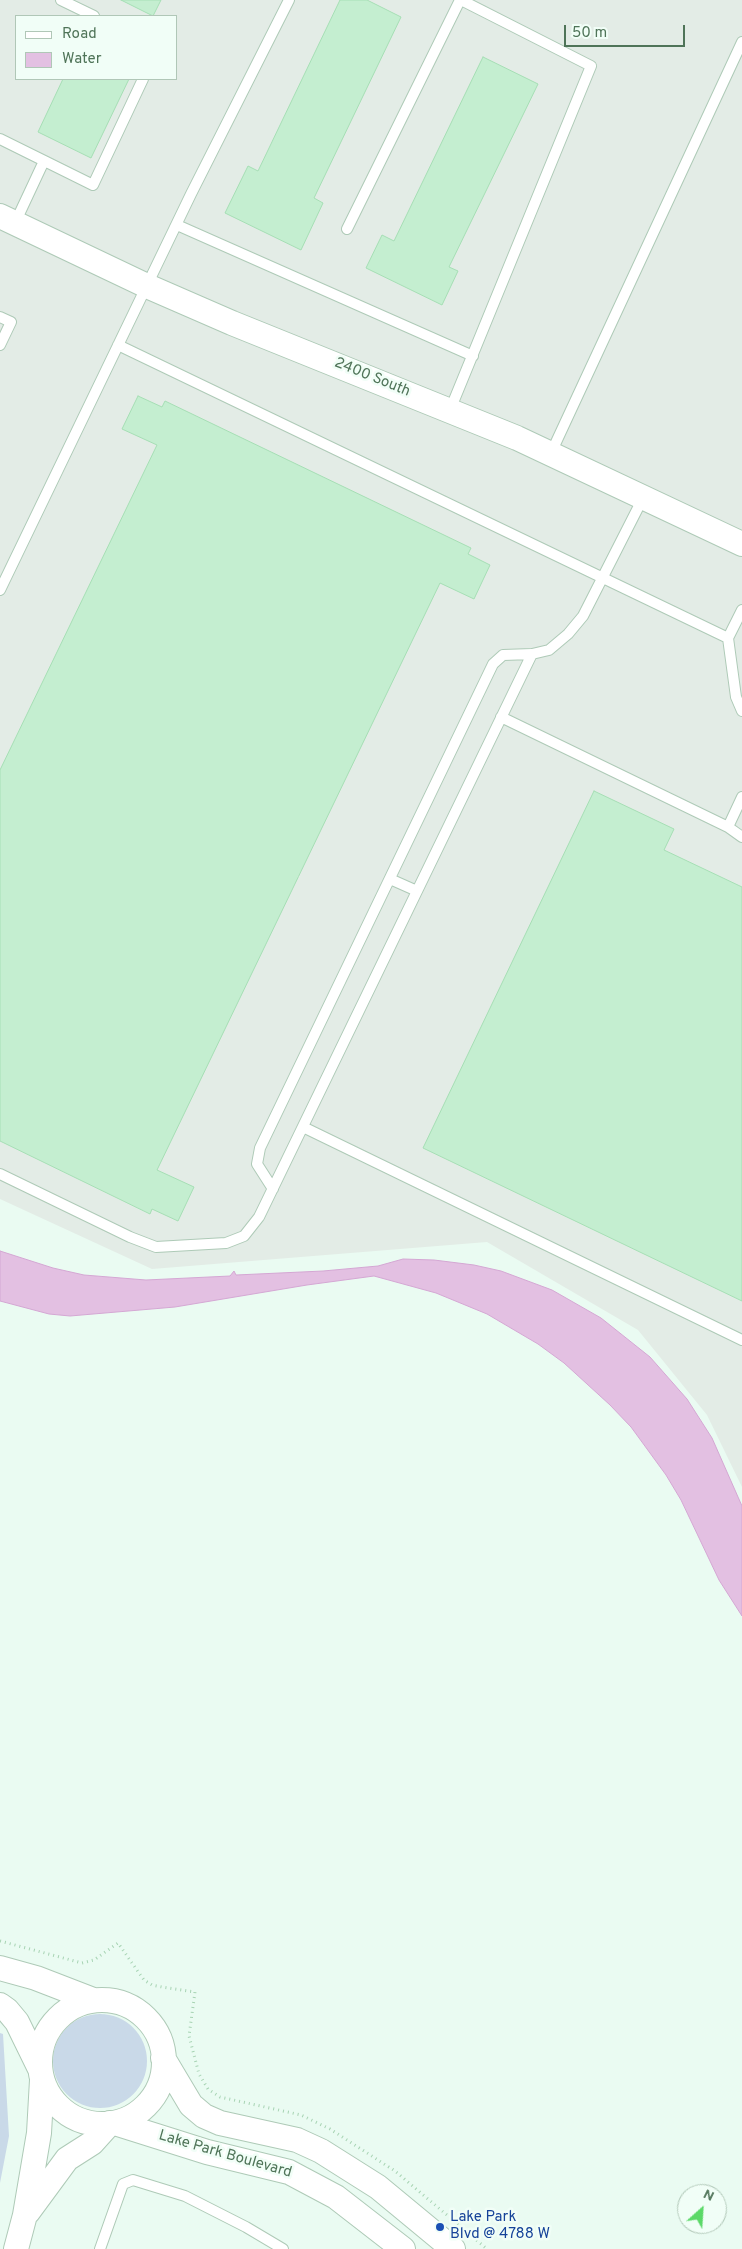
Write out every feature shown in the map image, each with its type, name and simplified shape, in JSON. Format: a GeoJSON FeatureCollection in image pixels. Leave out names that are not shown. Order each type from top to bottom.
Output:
{"type":"FeatureCollection","features":[{"type":"Feature","properties":{"kind":"street","name":"2400 South"},"geometry":{"type":"LineString","coordinates":[[7,219],[147,286],[232,323],[450,410],[551,454],[742,544]]}},
{"type":"Feature","properties":{"kind":"street"},"geometry":{"type":"LineString","coordinates":[[0,1968],[36,1978],[93,2000]]}},
{"type":"Feature","properties":{"kind":"street"},"geometry":{"type":"LineString","coordinates":[[16,2249],[25,2215],[38,2133],[42,2046],[53,2024],[72,2008],[104,1998],[137,2012],[150,2024],[159,2040],[163,2058],[160,2082],[151,2099],[138,2112],[113,2123],[92,2142],[75,2153],[60,2167],[25,2215]]}},
{"type":"Feature","properties":{"kind":"street"},"geometry":{"type":"LineString","coordinates":[[0,2005],[17,2022],[49,2094],[58,2106],[70,2115],[84,2121],[113,2123]]}},
{"type":"Feature","properties":{"kind":"street","name":"Lake Park Boulevard"},"geometry":{"type":"LineString","coordinates":[[163,2058],[191,2105],[204,2116],[220,2123],[297,2140],[321,2151],[378,2187],[453,2249]]}},
{"type":"Feature","properties":{"kind":"street","name":"Lake Park Boulevard"},"geometry":{"type":"LineString","coordinates":[[113,2123],[207,2152],[296,2175],[336,2197],[403,2249]]}},
{"type":"Feature","properties":{"kind":"lane"},"geometry":{"type":"LineString","coordinates":[[61,0],[92,15]]}},
{"type":"Feature","properties":{"kind":"lane"},"geometry":{"type":"LineString","coordinates":[[0,590],[178,225],[195,185],[288,0]]}},
{"type":"Feature","properties":{"kind":"lane"},"geometry":{"type":"LineString","coordinates":[[347,229],[461,0],[592,66],[450,410]]}},
{"type":"Feature","properties":{"kind":"lane"},"geometry":{"type":"LineString","coordinates":[[551,454],[742,42]]}},
{"type":"Feature","properties":{"kind":"lane"},"geometry":{"type":"LineString","coordinates":[[0,139],[93,185],[143,80]]}},
{"type":"Feature","properties":{"kind":"lane"},"geometry":{"type":"LineString","coordinates":[[7,219],[44,160]]}},
{"type":"Feature","properties":{"kind":"lane"},"geometry":{"type":"LineString","coordinates":[[178,225],[473,356]]}},
{"type":"Feature","properties":{"kind":"lane"},"geometry":{"type":"LineString","coordinates":[[0,317],[11,322],[0,344]]}},
{"type":"Feature","properties":{"kind":"lane"},"geometry":{"type":"LineString","coordinates":[[118,345],[728,638]]}},
{"type":"Feature","properties":{"kind":"lane"},"geometry":{"type":"LineString","coordinates":[[273,1189],[257,1164],[260,1148],[493,664],[503,655],[532,654],[549,650],[568,634],[583,616],[644,497]]}},
{"type":"Feature","properties":{"kind":"lane"},"geometry":{"type":"LineString","coordinates":[[742,610],[728,638],[736,697],[742,711]]}},
{"type":"Feature","properties":{"kind":"lane"},"geometry":{"type":"LineString","coordinates":[[0,1174],[130,1237],[156,1247],[226,1243],[244,1236],[259,1217],[273,1189],[532,654]]}},
{"type":"Feature","properties":{"kind":"lane"},"geometry":{"type":"LineString","coordinates":[[501,716],[728,827],[742,837]]}},
{"type":"Feature","properties":{"kind":"lane"},"geometry":{"type":"LineString","coordinates":[[728,827],[742,797]]}},
{"type":"Feature","properties":{"kind":"lane"},"geometry":{"type":"LineString","coordinates":[[390,879],[417,891]]}},
{"type":"Feature","properties":{"kind":"lane"},"geometry":{"type":"LineString","coordinates":[[303,1127],[742,1340]]}},
{"type":"Feature","properties":{"kind":"lane"},"geometry":{"type":"LineString","coordinates":[[100,2249],[123,2184],[133,2180],[185,2196],[246,2226],[283,2249]]}},
{"type":"Feature","properties":{"kind":"path"},"geometry":{"type":"LineString","coordinates":[[0,1941],[82,1963],[94,1960],[118,1943],[144,1980],[162,1987],[195,1992],[189,2036],[199,2074],[208,2089],[220,2097],[301,2115],[330,2129],[395,2171],[487,2249]]}},
{"type":"Feature","properties":{"kind":"shaded area"},"geometry":{"type":"Polygon","coordinates":[[[0,0],[742,0],[742,1487],[707,1415],[638,1330],[487,1242],[152,1269],[0,1199],[0,0]]]}},
{"type":"Feature","properties":{"kind":"shaded area"},"geometry":{"type":"Polygon","coordinates":[[[100,2014],[118,2018],[133,2028],[143,2043],[147,2061],[143,2079],[133,2094],[118,2104],[100,2108],[82,2104],[67,2094],[57,2079],[53,2061],[57,2043],[67,2028],[82,2018],[100,2014]]]}},
{"type":"Feature","properties":{"kind":"shaded area"},"geometry":{"type":"Polygon","coordinates":[[[0,2033],[3,2034],[9,2136],[0,2183],[0,2033]]]}},
{"type":"Feature","properties":{"kind":"water"},"geometry":{"type":"Polygon","coordinates":[[[0,1251],[53,1268],[84,1275],[146,1280],[230,1276],[234,1271],[236,1275],[323,1271],[378,1266],[403,1259],[434,1260],[474,1265],[501,1271],[552,1290],[601,1318],[650,1357],[687,1399],[712,1438],[742,1506],[742,1616],[719,1580],[681,1500],[666,1475],[631,1427],[564,1363],[538,1344],[487,1314],[436,1293],[374,1276],[175,1307],[70,1316],[49,1314],[0,1301],[0,1251]]]}},
{"type":"Feature","properties":{"kind":"building"},"geometry":{"type":"Polygon","coordinates":[[[121,0],[161,0],[154,15],[121,0]]]}},
{"type":"Feature","properties":{"kind":"building"},"geometry":{"type":"Polygon","coordinates":[[[340,0],[367,0],[401,17],[314,198],[323,203],[301,250],[225,213],[248,166],[258,171],[340,0]]]}},
{"type":"Feature","properties":{"kind":"building"},"geometry":{"type":"Polygon","coordinates":[[[483,57],[538,84],[449,267],[458,271],[442,305],[366,268],[382,235],[394,241],[483,57]]]}},
{"type":"Feature","properties":{"kind":"building"},"geometry":{"type":"Polygon","coordinates":[[[63,80],[129,80],[91,158],[38,132],[63,80]]]}},
{"type":"Feature","properties":{"kind":"building"},"geometry":{"type":"Polygon","coordinates":[[[138,396],[162,407],[165,401],[471,548],[468,554],[490,565],[474,599],[440,583],[157,1170],[194,1187],[178,1221],[152,1209],[150,1214],[0,1141],[0,770],[157,445],[122,429],[138,396]]]}},
{"type":"Feature","properties":{"kind":"building"},"geometry":{"type":"Polygon","coordinates":[[[594,791],[674,829],[664,850],[742,887],[742,1301],[423,1148],[594,791]]]}},
{"type":"Feature","properties":{"kind":"place","name":"Lake Park Blvd @ 4788 W"},"geometry":{"type":"Point","coordinates":[440,2227]}}]}
